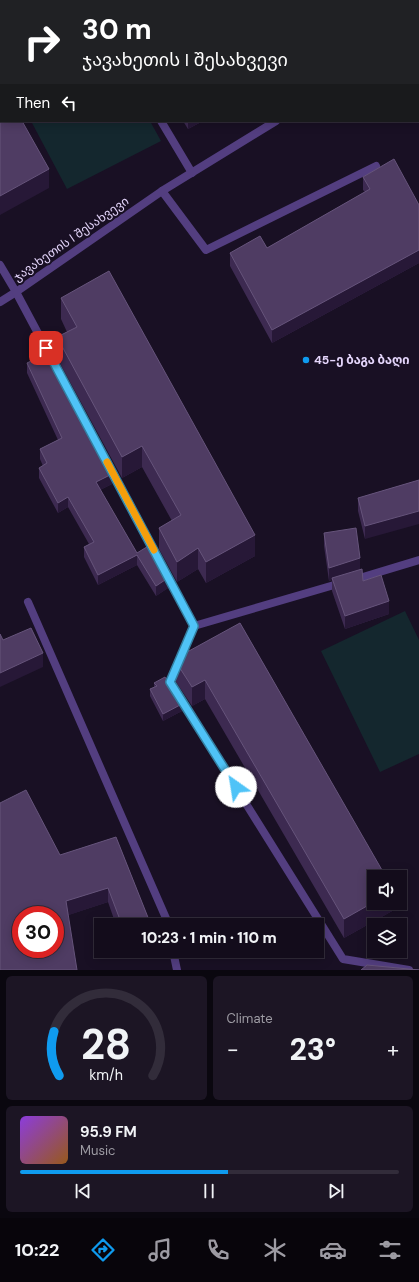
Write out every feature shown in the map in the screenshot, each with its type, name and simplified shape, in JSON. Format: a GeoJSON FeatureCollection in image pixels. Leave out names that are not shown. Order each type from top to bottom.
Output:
{"type":"FeatureCollection","features":[{"type":"Feature","properties":{"kind":"street"},"geometry":{"type":"LineString","coordinates":[[162,122],[192,173]]}},
{"type":"Feature","properties":{"kind":"street","name":"ჯავახეთის I შესახვევი"},"geometry":{"type":"LineString","coordinates":[[194,626],[16,292],[162,191],[274,122]]}},
{"type":"Feature","properties":{"kind":"street"},"geometry":{"type":"LineString","coordinates":[[162,191],[206,250],[376,166]]}},
{"type":"Feature","properties":{"kind":"street"},"geometry":{"type":"LineString","coordinates":[[0,265],[16,292],[0,302]]}},
{"type":"Feature","properties":{"kind":"street"},"geometry":{"type":"LineString","coordinates":[[409,970],[343,958],[170,682],[194,626],[419,560]]}},
{"type":"Feature","properties":{"kind":"street"},"geometry":{"type":"LineString","coordinates":[[28,602],[166,918]]}},
{"type":"Feature","properties":{"kind":"street"},"geometry":{"type":"LineString","coordinates":[[174,958],[176,970]]}},
{"type":"Feature","properties":{"kind":"shaded area"},"geometry":{"type":"Polygon","coordinates":[[[32,122],[151,122],[161,141],[67,189],[32,122]]]}},
{"type":"Feature","properties":{"kind":"shaded area"},"geometry":{"type":"Polygon","coordinates":[[[405,611],[419,640],[419,754],[380,772],[321,651],[405,611]]]}},
{"type":"Feature","properties":{"kind":"building"},"geometry":{"type":"Polygon","coordinates":[[[0,122],[23,122],[49,169],[0,196],[0,122]]]}},
{"type":"Feature","properties":{"kind":"building"},"geometry":{"type":"Polygon","coordinates":[[[394,159],[419,205],[419,250],[272,330],[230,253],[260,236],[267,248],[370,189],[363,177],[394,159]]]}},
{"type":"Feature","properties":{"kind":"building"},"geometry":{"type":"Polygon","coordinates":[[[109,271],[255,535],[206,562],[198,548],[177,562],[159,528],[181,515],[142,446],[122,457],[57,337],[77,327],[61,298],[109,271]]]}},
{"type":"Feature","properties":{"kind":"building"},"geometry":{"type":"Polygon","coordinates":[[[47,353],[112,474],[96,482],[137,553],[150,545],[168,578],[156,586],[137,555],[98,575],[84,547],[94,542],[68,497],[58,503],[39,468],[47,463],[40,449],[62,438],[27,363],[47,353]]]}},
{"type":"Feature","properties":{"kind":"building"},"geometry":{"type":"Polygon","coordinates":[[[419,480],[419,511],[365,526],[358,498],[419,480]]]}},
{"type":"Feature","properties":{"kind":"building"},"geometry":{"type":"Polygon","coordinates":[[[356,528],[360,558],[329,568],[324,533],[356,528]]]}},
{"type":"Feature","properties":{"kind":"building"},"geometry":{"type":"Polygon","coordinates":[[[362,569],[363,581],[381,575],[389,601],[345,616],[332,578],[362,569]]]}},
{"type":"Feature","properties":{"kind":"building"},"geometry":{"type":"Polygon","coordinates":[[[240,623],[382,870],[367,870],[367,906],[344,919],[205,680],[192,687],[176,662],[178,657],[240,623]]]}},
{"type":"Feature","properties":{"kind":"building"},"geometry":{"type":"Polygon","coordinates":[[[31,628],[43,653],[0,673],[0,634],[3,640],[31,628]]]}},
{"type":"Feature","properties":{"kind":"building"},"geometry":{"type":"Polygon","coordinates":[[[165,677],[182,704],[163,714],[150,689],[157,686],[154,683],[165,677]]]}},
{"type":"Feature","properties":{"kind":"building"},"geometry":{"type":"Polygon","coordinates":[[[26,790],[60,855],[116,837],[148,918],[119,918],[108,888],[66,901],[77,970],[0,970],[0,803],[26,790]]]}},
{"type":"Feature","properties":{"kind":"building"},"geometry":{"type":"Polygon","coordinates":[[[367,965],[419,970],[361,970],[367,965]]]}},
{"type":"Feature","properties":{"kind":"slow traffic"},"geometry":{"type":"LineString","coordinates":[[107,462],[154,550]]}},
{"type":"Feature","properties":{"kind":"place","name":"45-ე ბაგა ბაღი"},"geometry":{"type":"Point","coordinates":[306,360]}},
{"type":"Feature","properties":{"kind":"route"},"geometry":{"type":"LineString","coordinates":[[46,348],[194,626],[170,682],[236,787]]}}]}
